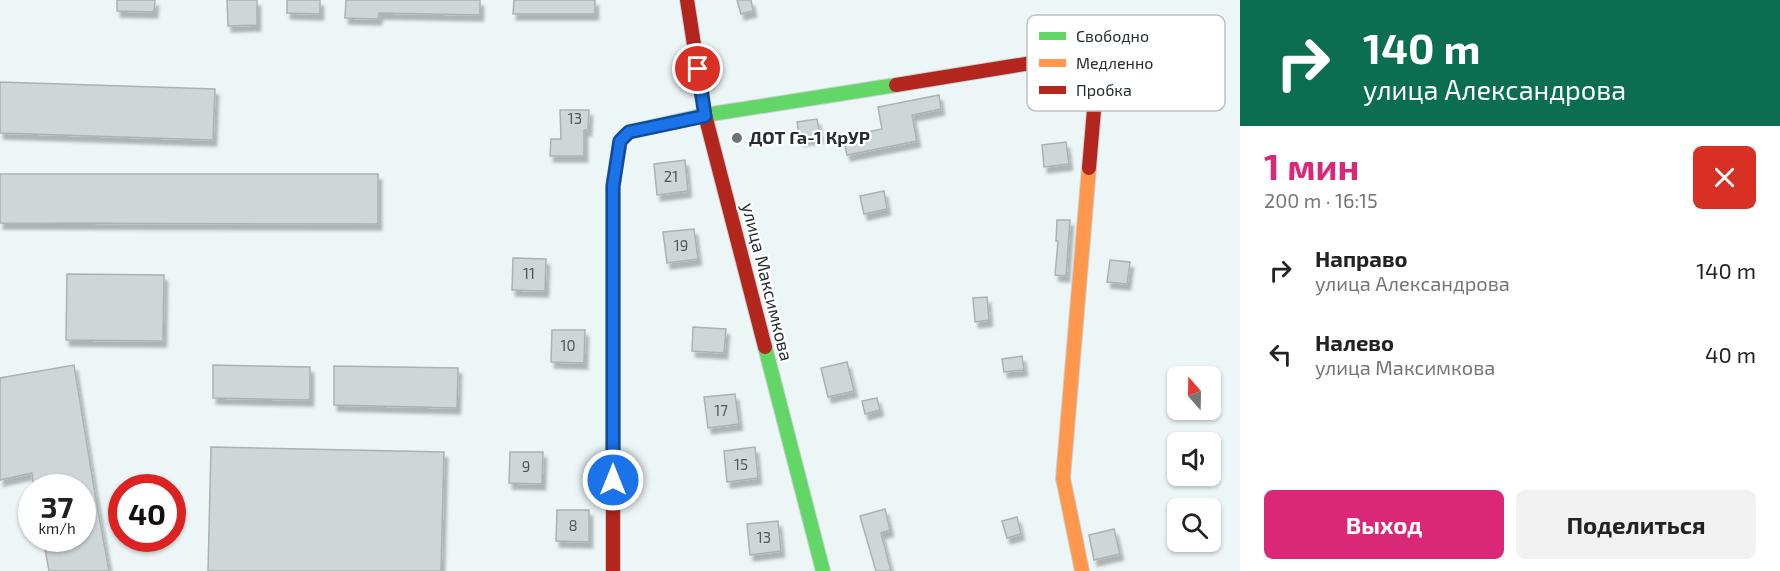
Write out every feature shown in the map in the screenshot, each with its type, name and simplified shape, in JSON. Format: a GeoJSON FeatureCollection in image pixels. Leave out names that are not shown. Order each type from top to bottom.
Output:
{"type":"FeatureCollection","features":[{"type":"Feature","properties":{"kind":"street","name":"улица Максимкова"},"geometry":{"type":"LineString","coordinates":[[687,0],[705,116],[823,571]]}},
{"type":"Feature","properties":{"kind":"street"},"geometry":{"type":"LineString","coordinates":[[613,571],[613,186],[620,141],[629,132],[705,116],[1027,64]]}},
{"type":"Feature","properties":{"kind":"street"},"geometry":{"type":"LineString","coordinates":[[1082,571],[1063,478],[1094,111]]}},
{"type":"Feature","properties":{"kind":"building"},"geometry":{"type":"Polygon","coordinates":[[[117,0],[155,0],[154,12],[117,11],[117,0]]]}},
{"type":"Feature","properties":{"kind":"building"},"geometry":{"type":"Polygon","coordinates":[[[227,0],[257,0],[257,25],[228,26],[227,0]]]}},
{"type":"Feature","properties":{"kind":"building"},"geometry":{"type":"Polygon","coordinates":[[[287,0],[320,0],[320,14],[287,13],[287,0]]]}},
{"type":"Feature","properties":{"kind":"building"},"geometry":{"type":"Polygon","coordinates":[[[346,0],[480,0],[480,15],[379,13],[378,19],[345,18],[346,0]]]}},
{"type":"Feature","properties":{"kind":"building"},"geometry":{"type":"Polygon","coordinates":[[[514,0],[595,0],[595,14],[513,14],[514,0]]]}},
{"type":"Feature","properties":{"kind":"building"},"geometry":{"type":"Polygon","coordinates":[[[737,0],[751,0],[753,11],[741,14],[737,0]]]}},
{"type":"Feature","properties":{"kind":"building"},"geometry":{"type":"Polygon","coordinates":[[[0,82],[215,89],[213,140],[0,133],[0,82]]]}},
{"type":"Feature","properties":{"kind":"building"},"geometry":{"type":"Polygon","coordinates":[[[939,95],[941,109],[912,115],[917,141],[847,155],[843,137],[882,129],[878,107],[939,95]]]}},
{"type":"Feature","properties":{"kind":"building"},"geometry":{"type":"Polygon","coordinates":[[[560,110],[589,110],[588,130],[584,130],[584,156],[550,156],[551,139],[561,139],[560,110]]]}},
{"type":"Feature","properties":{"kind":"building"},"geometry":{"type":"Polygon","coordinates":[[[817,119],[820,137],[800,140],[797,122],[817,119]]]}},
{"type":"Feature","properties":{"kind":"building"},"geometry":{"type":"Polygon","coordinates":[[[1066,142],[1069,164],[1044,167],[1042,145],[1066,142]]]}},
{"type":"Feature","properties":{"kind":"building"},"geometry":{"type":"Polygon","coordinates":[[[685,160],[688,191],[657,195],[654,164],[685,160]]]}},
{"type":"Feature","properties":{"kind":"building"},"geometry":{"type":"Polygon","coordinates":[[[0,174],[378,174],[378,224],[0,223],[0,174]]]}},
{"type":"Feature","properties":{"kind":"building"},"geometry":{"type":"Polygon","coordinates":[[[884,191],[887,209],[864,214],[860,196],[884,191]]]}},
{"type":"Feature","properties":{"kind":"building"},"geometry":{"type":"Polygon","coordinates":[[[1057,220],[1070,220],[1066,276],[1055,275],[1057,220]]]}},
{"type":"Feature","properties":{"kind":"building"},"geometry":{"type":"Polygon","coordinates":[[[694,229],[698,259],[667,263],[663,232],[694,229]]]}},
{"type":"Feature","properties":{"kind":"building"},"geometry":{"type":"Polygon","coordinates":[[[513,258],[546,259],[545,291],[512,290],[513,258]]]}},
{"type":"Feature","properties":{"kind":"building"},"geometry":{"type":"Polygon","coordinates":[[[1110,260],[1130,262],[1127,284],[1107,282],[1110,260]]]}},
{"type":"Feature","properties":{"kind":"building"},"geometry":{"type":"Polygon","coordinates":[[[67,274],[164,275],[163,341],[66,340],[67,274]]]}},
{"type":"Feature","properties":{"kind":"building"},"geometry":{"type":"Polygon","coordinates":[[[987,297],[989,320],[975,322],[973,298],[987,297]]]}},
{"type":"Feature","properties":{"kind":"building"},"geometry":{"type":"Polygon","coordinates":[[[693,327],[726,329],[724,353],[692,351],[693,327]]]}},
{"type":"Feature","properties":{"kind":"building"},"geometry":{"type":"Polygon","coordinates":[[[552,330],[585,330],[584,363],[551,362],[552,330]]]}},
{"type":"Feature","properties":{"kind":"building"},"geometry":{"type":"Polygon","coordinates":[[[1022,356],[1024,370],[1004,372],[1002,359],[1022,356]]]}},
{"type":"Feature","properties":{"kind":"building"},"geometry":{"type":"Polygon","coordinates":[[[847,362],[854,391],[828,397],[821,368],[847,362]]]}},
{"type":"Feature","properties":{"kind":"building"},"geometry":{"type":"Polygon","coordinates":[[[74,365],[92,474],[32,473],[18,474],[18,476],[0,480],[0,378],[74,365]]]}},
{"type":"Feature","properties":{"kind":"building"},"geometry":{"type":"Polygon","coordinates":[[[213,365],[310,367],[310,400],[213,398],[213,365]]]}},
{"type":"Feature","properties":{"kind":"building"},"geometry":{"type":"Polygon","coordinates":[[[334,366],[458,368],[457,408],[334,405],[334,366]]]}},
{"type":"Feature","properties":{"kind":"building"},"geometry":{"type":"Polygon","coordinates":[[[735,394],[739,424],[708,428],[704,397],[735,394]]]}},
{"type":"Feature","properties":{"kind":"building"},"geometry":{"type":"Polygon","coordinates":[[[877,398],[880,410],[865,414],[862,401],[877,398]]]}},
{"type":"Feature","properties":{"kind":"building"},"geometry":{"type":"Polygon","coordinates":[[[211,447],[444,452],[441,571],[208,571],[211,447]]]}},
{"type":"Feature","properties":{"kind":"building"},"geometry":{"type":"Polygon","coordinates":[[[755,447],[758,478],[727,482],[724,451],[755,447]]]}},
{"type":"Feature","properties":{"kind":"building"},"geometry":{"type":"Polygon","coordinates":[[[510,452],[543,452],[542,484],[509,483],[510,452]]]}},
{"type":"Feature","properties":{"kind":"building"},"geometry":{"type":"Polygon","coordinates":[[[96,499],[109,571],[49,571],[46,552],[96,552],[96,499]]]}},
{"type":"Feature","properties":{"kind":"building"},"geometry":{"type":"Polygon","coordinates":[[[885,509],[890,530],[881,533],[891,571],[876,571],[860,516],[885,509]]]}},
{"type":"Feature","properties":{"kind":"building"},"geometry":{"type":"Polygon","coordinates":[[[557,510],[589,510],[589,542],[556,541],[557,510]]]}},
{"type":"Feature","properties":{"kind":"building"},"geometry":{"type":"Polygon","coordinates":[[[1017,517],[1021,534],[1007,538],[1002,521],[1017,517]]]}},
{"type":"Feature","properties":{"kind":"building"},"geometry":{"type":"Polygon","coordinates":[[[778,521],[781,551],[750,555],[747,524],[778,521]]]}},
{"type":"Feature","properties":{"kind":"building"},"geometry":{"type":"Polygon","coordinates":[[[1114,529],[1120,554],[1094,560],[1089,535],[1114,529]]]}},
{"type":"Feature","properties":{"kind":"traffic: fast"},"geometry":{"type":"LineString","coordinates":[[613,293],[613,186],[620,141],[629,132],[705,115],[896,85]]}},
{"type":"Feature","properties":{"kind":"traffic: fast"},"geometry":{"type":"LineString","coordinates":[[765,347],[823,571]]}},
{"type":"Feature","properties":{"kind":"traffic: slow"},"geometry":{"type":"LineString","coordinates":[[1082,571],[1063,478],[1089,168]]}},
{"type":"Feature","properties":{"kind":"traffic: jam"},"geometry":{"type":"LineString","coordinates":[[687,0],[705,115],[765,347]]}},
{"type":"Feature","properties":{"kind":"traffic: jam"},"geometry":{"type":"LineString","coordinates":[[896,85],[1027,64]]}},
{"type":"Feature","properties":{"kind":"traffic: jam"},"geometry":{"type":"LineString","coordinates":[[1089,168],[1094,111]]}},
{"type":"Feature","properties":{"kind":"traffic: jam"},"geometry":{"type":"LineString","coordinates":[[613,293],[613,571]]}},
{"type":"Feature","properties":{"kind":"place","name":"ДОТ Га-1 КрУР"},"geometry":{"type":"Point","coordinates":[737,138]}},
{"type":"Feature","properties":{"kind":"route"},"geometry":{"type":"LineString","coordinates":[[613,480],[613,186],[620,141],[629,132],[705,116],[698,69]]}}]}
